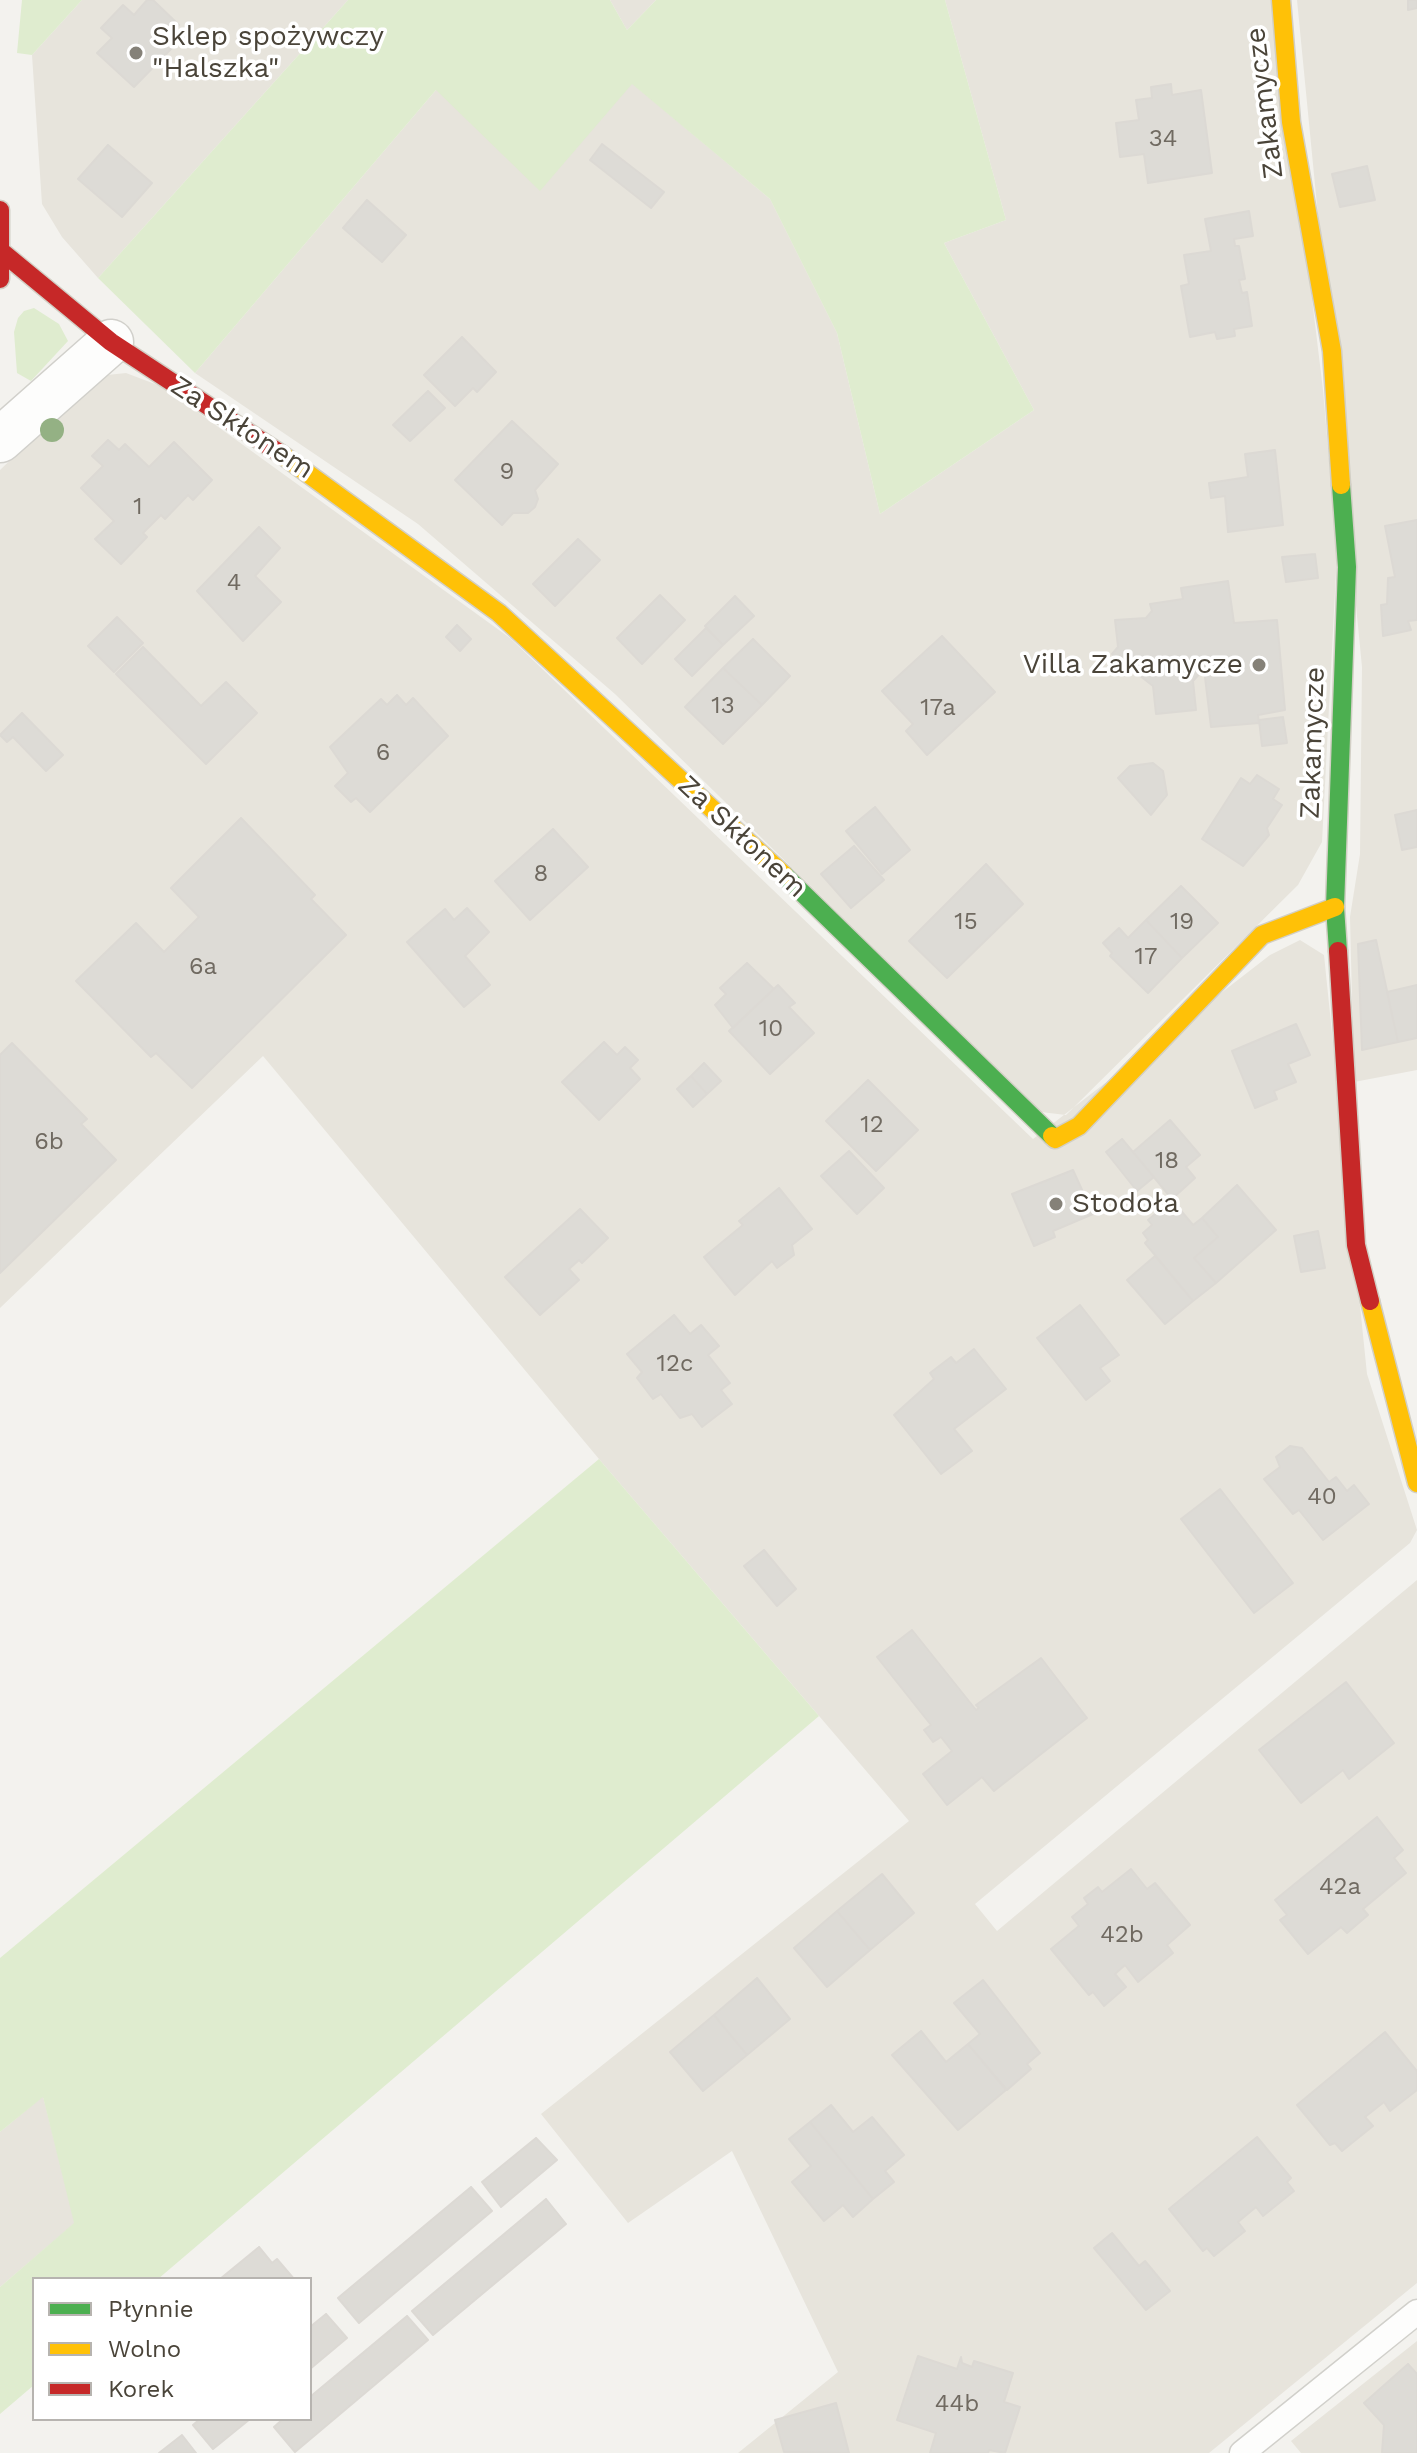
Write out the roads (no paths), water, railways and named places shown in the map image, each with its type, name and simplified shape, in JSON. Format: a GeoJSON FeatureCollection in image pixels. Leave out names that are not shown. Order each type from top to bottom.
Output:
{"type":"FeatureCollection","features":[{"type":"Feature","properties":{"kind":"street","name":"Zakamycze"},"geometry":{"type":"LineString","coordinates":[[1281,0],[1291,122],[1332,351],[1347,567],[1335,907],[1356,1245],[1417,1483]]}},
{"type":"Feature","properties":{"kind":"street"},"geometry":{"type":"LineString","coordinates":[[0,210],[0,284]]}},
{"type":"Feature","properties":{"kind":"street","name":"Za Skłonem"},"geometry":{"type":"LineString","coordinates":[[2,252],[111,342],[320,479],[499,613],[774,866],[1055,1139],[1079,1126],[1262,935],[1335,907]]}},
{"type":"Feature","properties":{"kind":"street"},"geometry":{"type":"LineString","coordinates":[[0,440],[111,342]]}},
{"type":"Feature","properties":{"kind":"lane"},"geometry":{"type":"LineString","coordinates":[[1242,2453],[1417,2312]]}},
{"type":"Feature","properties":{"kind":"place","name":"Sklep spożywczy \"Halszka\""},"geometry":{"type":"Point","coordinates":[136,53]}},
{"type":"Feature","properties":{"kind":"place","name":"Villa Zakamycze"},"geometry":{"type":"Point","coordinates":[1259,665]}},
{"type":"Feature","properties":{"kind":"place","name":"Stodoła"},"geometry":{"type":"Point","coordinates":[1056,1204]}}]}
